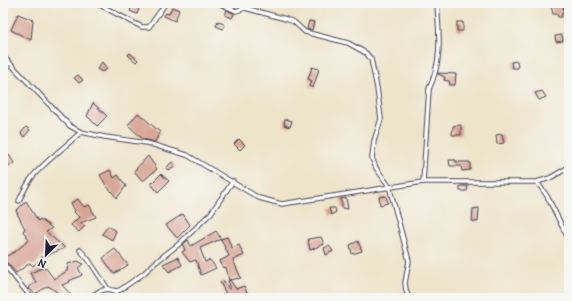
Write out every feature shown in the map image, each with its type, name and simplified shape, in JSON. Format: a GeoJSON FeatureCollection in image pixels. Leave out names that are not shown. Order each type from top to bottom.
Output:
{"type":"FeatureCollection","features":[{"type":"Feature","properties":{"kind":"street"},"geometry":{"type":"LineString","coordinates":[[96,3],[142,27],[149,27],[166,3]]}},
{"type":"Feature","properties":{"kind":"street"},"geometry":{"type":"LineString","coordinates":[[218,3],[236,11],[245,8],[286,19],[294,22],[305,32],[348,43],[366,53],[371,58],[376,81],[381,119],[374,141],[372,158],[376,168],[389,186],[409,261],[405,283],[409,298]]}},
{"type":"Feature","properties":{"kind":"street"},"geometry":{"type":"LineString","coordinates":[[423,182],[429,89],[435,76],[439,61],[437,3]]}},
{"type":"Feature","properties":{"kind":"street"},"geometry":{"type":"LineString","coordinates":[[3,56],[70,126],[81,132],[147,143],[178,151],[199,161],[259,198],[282,204],[389,186],[423,182],[537,182],[550,178],[569,167]]}},
{"type":"Feature","properties":{"kind":"street"},"geometry":{"type":"LineString","coordinates":[[19,201],[25,188],[34,175],[81,132]]}},
{"type":"Feature","properties":{"kind":"street"},"geometry":{"type":"LineString","coordinates":[[88,298],[100,291],[108,289],[116,291],[131,284],[179,244],[211,213],[233,182]]}},
{"type":"Feature","properties":{"kind":"street"},"geometry":{"type":"LineString","coordinates":[[537,182],[547,196],[569,240]]}},
{"type":"Feature","properties":{"kind":"street"},"geometry":{"type":"LineString","coordinates":[[80,250],[88,258],[108,289]]}},
{"type":"Feature","properties":{"kind":"street"},"geometry":{"type":"LineString","coordinates":[[3,263],[19,284],[34,298]]}},
{"type":"Feature","properties":{"kind":"street"},"geometry":{"type":"LineString","coordinates":[[116,291],[118,298]]}},
{"type":"Feature","properties":{"kind":"building"},"geometry":{"type":"Polygon","coordinates":[[[563,5],[564,13],[562,13],[562,17],[558,17],[557,14],[553,14],[551,6],[563,5]]]}},
{"type":"Feature","properties":{"kind":"building"},"geometry":{"type":"Polygon","coordinates":[[[132,6],[139,9],[137,14],[130,11],[132,6]]]}},
{"type":"Feature","properties":{"kind":"building"},"geometry":{"type":"Polygon","coordinates":[[[172,7],[179,10],[175,21],[164,16],[166,13],[169,14],[172,7]]]}},
{"type":"Feature","properties":{"kind":"building"},"geometry":{"type":"Polygon","coordinates":[[[227,10],[234,14],[232,18],[225,15],[227,10]]]}},
{"type":"Feature","properties":{"kind":"building"},"geometry":{"type":"Polygon","coordinates":[[[18,14],[33,20],[31,40],[11,30],[18,14]]]}},
{"type":"Feature","properties":{"kind":"building"},"geometry":{"type":"Polygon","coordinates":[[[218,21],[225,25],[223,29],[216,26],[218,21]]]}},
{"type":"Feature","properties":{"kind":"building"},"geometry":{"type":"Polygon","coordinates":[[[309,21],[314,22],[312,30],[307,29],[309,21]]]}},
{"type":"Feature","properties":{"kind":"building"},"geometry":{"type":"Polygon","coordinates":[[[457,22],[463,22],[463,31],[457,31],[457,22]]]}},
{"type":"Feature","properties":{"kind":"building"},"geometry":{"type":"Polygon","coordinates":[[[562,35],[563,41],[556,42],[555,36],[562,35]]]}},
{"type":"Feature","properties":{"kind":"building"},"geometry":{"type":"Polygon","coordinates":[[[130,53],[138,60],[136,62],[128,55],[130,53]]]}},
{"type":"Feature","properties":{"kind":"building"},"geometry":{"type":"Polygon","coordinates":[[[517,61],[518,68],[512,68],[511,62],[517,61]]]}},
{"type":"Feature","properties":{"kind":"building"},"geometry":{"type":"Polygon","coordinates":[[[102,62],[107,69],[102,72],[97,69],[102,62]]]}},
{"type":"Feature","properties":{"kind":"building"},"geometry":{"type":"Polygon","coordinates":[[[312,67],[319,69],[313,88],[309,86],[312,81],[308,79],[312,67]]]}},
{"type":"Feature","properties":{"kind":"building"},"geometry":{"type":"Polygon","coordinates":[[[438,73],[456,74],[455,85],[450,85],[449,81],[444,80],[445,77],[438,73]]]}},
{"type":"Feature","properties":{"kind":"building"},"geometry":{"type":"Polygon","coordinates":[[[78,75],[83,80],[79,83],[74,78],[78,75]]]}},
{"type":"Feature","properties":{"kind":"building"},"geometry":{"type":"Polygon","coordinates":[[[542,91],[546,97],[539,100],[535,93],[542,91]]]}},
{"type":"Feature","properties":{"kind":"building"},"geometry":{"type":"Polygon","coordinates":[[[93,103],[107,116],[97,126],[87,116],[93,103]]]}},
{"type":"Feature","properties":{"kind":"building"},"geometry":{"type":"Polygon","coordinates":[[[138,113],[160,132],[155,142],[143,139],[128,125],[138,113]]]}},
{"type":"Feature","properties":{"kind":"building"},"geometry":{"type":"Polygon","coordinates":[[[285,119],[292,121],[290,127],[284,125],[285,119]]]}},
{"type":"Feature","properties":{"kind":"building"},"geometry":{"type":"Polygon","coordinates":[[[461,125],[461,135],[452,135],[453,126],[461,125]]]}},
{"type":"Feature","properties":{"kind":"building"},"geometry":{"type":"Polygon","coordinates":[[[26,127],[30,130],[24,137],[21,133],[26,127]]]}},
{"type":"Feature","properties":{"kind":"building"},"geometry":{"type":"Polygon","coordinates":[[[502,134],[504,143],[497,144],[496,135],[502,134]]]}},
{"type":"Feature","properties":{"kind":"building"},"geometry":{"type":"Polygon","coordinates":[[[239,139],[245,145],[240,150],[234,144],[239,139]]]}},
{"type":"Feature","properties":{"kind":"building"},"geometry":{"type":"Polygon","coordinates":[[[9,155],[14,163],[9,166],[5,159],[9,155]]]}},
{"type":"Feature","properties":{"kind":"building"},"geometry":{"type":"Polygon","coordinates":[[[148,156],[157,169],[143,181],[134,171],[148,156]]]}},
{"type":"Feature","properties":{"kind":"building"},"geometry":{"type":"Polygon","coordinates":[[[449,160],[456,160],[456,162],[470,162],[470,170],[462,171],[461,166],[450,166],[449,160]]]}},
{"type":"Feature","properties":{"kind":"building"},"geometry":{"type":"Polygon","coordinates":[[[172,162],[176,167],[168,170],[166,168],[172,162]]]}},
{"type":"Feature","properties":{"kind":"building"},"geometry":{"type":"Polygon","coordinates":[[[110,170],[114,178],[118,175],[126,186],[117,198],[100,175],[110,170]]]}},
{"type":"Feature","properties":{"kind":"building"},"geometry":{"type":"Polygon","coordinates":[[[161,174],[169,181],[158,192],[151,184],[161,174]]]}},
{"type":"Feature","properties":{"kind":"building"},"geometry":{"type":"Polygon","coordinates":[[[460,186],[468,186],[467,191],[460,191],[460,186]]]}},
{"type":"Feature","properties":{"kind":"building"},"geometry":{"type":"Polygon","coordinates":[[[386,196],[388,203],[380,205],[379,197],[386,196]]]}},
{"type":"Feature","properties":{"kind":"building"},"geometry":{"type":"Polygon","coordinates":[[[346,198],[348,209],[342,208],[340,199],[346,198]]]}},
{"type":"Feature","properties":{"kind":"building"},"geometry":{"type":"Polygon","coordinates":[[[78,199],[84,207],[89,205],[96,217],[80,223],[85,226],[79,232],[71,225],[79,217],[74,212],[75,211],[71,203],[78,199]]]}},
{"type":"Feature","properties":{"kind":"building"},"geometry":{"type":"Polygon","coordinates":[[[26,201],[38,221],[40,219],[52,228],[46,232],[65,248],[40,258],[41,259],[33,266],[30,263],[16,273],[3,258],[16,251],[29,240],[23,231],[25,229],[16,211],[26,201]]]}},
{"type":"Feature","properties":{"kind":"building"},"geometry":{"type":"Polygon","coordinates":[[[329,208],[335,208],[336,212],[331,215],[329,208]]]}},
{"type":"Feature","properties":{"kind":"building"},"geometry":{"type":"Polygon","coordinates":[[[479,208],[478,222],[472,221],[473,209],[479,208]]]}},
{"type":"Feature","properties":{"kind":"building"},"geometry":{"type":"Polygon","coordinates":[[[183,214],[190,225],[177,238],[166,225],[183,214]]]}},
{"type":"Feature","properties":{"kind":"building"},"geometry":{"type":"Polygon","coordinates":[[[108,226],[116,231],[112,240],[102,234],[108,226]]]}},
{"type":"Feature","properties":{"kind":"building"},"geometry":{"type":"Polygon","coordinates":[[[216,231],[221,239],[200,248],[205,262],[210,260],[216,268],[201,275],[196,260],[190,262],[182,252],[185,250],[183,245],[188,240],[191,246],[216,231]]]}},
{"type":"Feature","properties":{"kind":"building"},"geometry":{"type":"Polygon","coordinates":[[[227,237],[232,248],[239,245],[244,255],[233,260],[241,278],[229,280],[226,267],[223,268],[220,261],[229,256],[221,239],[227,237]]]}},
{"type":"Feature","properties":{"kind":"building"},"geometry":{"type":"Polygon","coordinates":[[[321,237],[324,244],[310,250],[308,239],[321,237]]]}},
{"type":"Feature","properties":{"kind":"building"},"geometry":{"type":"Polygon","coordinates":[[[358,241],[362,251],[352,254],[350,245],[358,241]]]}},
{"type":"Feature","properties":{"kind":"building"},"geometry":{"type":"Polygon","coordinates":[[[329,246],[333,251],[326,255],[324,248],[329,246]]]}},
{"type":"Feature","properties":{"kind":"building"},"geometry":{"type":"Polygon","coordinates":[[[115,249],[128,265],[114,274],[103,258],[115,249]]]}},
{"type":"Feature","properties":{"kind":"building"},"geometry":{"type":"Polygon","coordinates":[[[178,257],[182,265],[169,272],[163,264],[178,257]]]}},
{"type":"Feature","properties":{"kind":"building"},"geometry":{"type":"Polygon","coordinates":[[[78,261],[83,264],[78,268],[82,275],[62,285],[72,296],[68,298],[60,298],[56,291],[48,286],[35,294],[28,288],[36,282],[30,273],[45,267],[54,279],[67,271],[68,264],[78,261]]]}},
{"type":"Feature","properties":{"kind":"building"},"geometry":{"type":"Polygon","coordinates":[[[230,280],[236,289],[244,286],[249,297],[228,298],[220,282],[224,281],[229,289],[231,288],[228,281],[230,280]]]}}]}
